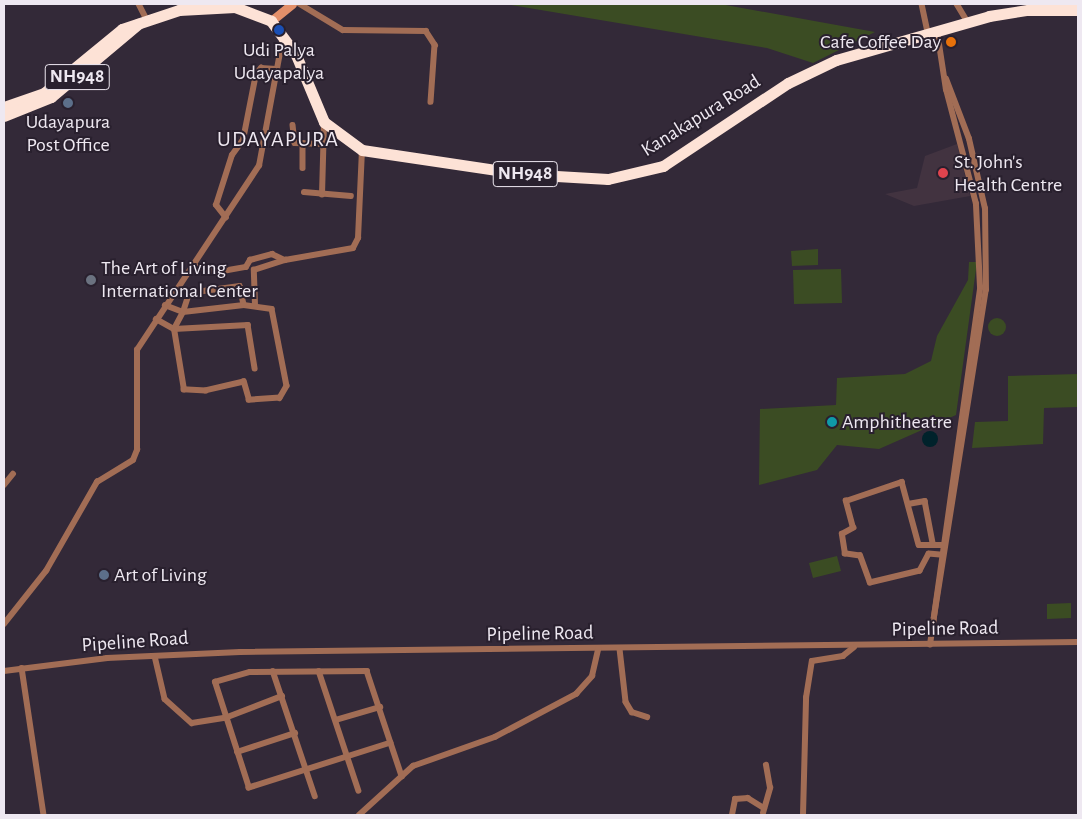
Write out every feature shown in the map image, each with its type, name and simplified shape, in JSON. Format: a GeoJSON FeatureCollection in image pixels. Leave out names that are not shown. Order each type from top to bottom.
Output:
{"type":"FeatureCollection","features":[{"type":"Feature","properties":{"kind":"highway","name":"Kanakapura Road"},"geometry":{"type":"LineString","coordinates":[[4,116],[37,105],[143,21],[178,7],[209,5],[243,6],[271,21],[283,35],[324,122],[362,150],[522,174],[608,179],[636,175],[662,166],[816,69],[968,22],[1028,10],[1078,10]]}},
{"type":"Feature","properties":{"kind":"highway","name":"Kanakapura Road"},"geometry":{"type":"LineString","coordinates":[[4,107],[59,86]]}},
{"type":"Feature","properties":{"kind":"street"},"geometry":{"type":"LineString","coordinates":[[139,4],[143,21]]}},
{"type":"Feature","properties":{"kind":"street"},"geometry":{"type":"LineString","coordinates":[[271,21],[292,4]]}},
{"type":"Feature","properties":{"kind":"street"},"geometry":{"type":"LineString","coordinates":[[300,4],[343,30],[426,30],[435,45],[431,102]]}},
{"type":"Feature","properties":{"kind":"street"},"geometry":{"type":"LineString","coordinates":[[922,4],[946,78],[969,139],[985,209],[978,352],[930,645]]}},
{"type":"Feature","properties":{"kind":"street"},"geometry":{"type":"LineString","coordinates":[[957,4],[968,22]]}},
{"type":"Feature","properties":{"kind":"street"},"geometry":{"type":"LineString","coordinates":[[4,624],[46,571],[97,482],[133,460],[137,450],[136,350],[259,166],[283,35]]}},
{"type":"Feature","properties":{"kind":"street"},"geometry":{"type":"LineString","coordinates":[[226,218],[217,210],[217,199],[232,155],[243,140],[256,74],[261,68],[276,69]]}},
{"type":"Feature","properties":{"kind":"street"},"geometry":{"type":"LineString","coordinates":[[933,623],[940,555],[980,287],[983,250],[976,204],[946,78]]}},
{"type":"Feature","properties":{"kind":"street"},"geometry":{"type":"LineString","coordinates":[[322,195],[324,122]]}},
{"type":"Feature","properties":{"kind":"street"},"geometry":{"type":"LineString","coordinates":[[293,125],[293,140],[303,143],[323,144]]}},
{"type":"Feature","properties":{"kind":"street"},"geometry":{"type":"LineString","coordinates":[[961,142],[969,139]]}},
{"type":"Feature","properties":{"kind":"street"},"geometry":{"type":"LineString","coordinates":[[303,143],[304,168]]}},
{"type":"Feature","properties":{"kind":"street"},"geometry":{"type":"LineString","coordinates":[[255,305],[254,270],[285,260],[344,251],[357,245],[362,150]]}},
{"type":"Feature","properties":{"kind":"street"},"geometry":{"type":"LineString","coordinates":[[304,192],[351,196]]}},
{"type":"Feature","properties":{"kind":"street"},"geometry":{"type":"LineString","coordinates":[[198,267],[216,272],[245,268],[250,260],[272,254],[285,260]]}},
{"type":"Feature","properties":{"kind":"street"},"geometry":{"type":"LineString","coordinates":[[165,305],[183,312],[244,305],[255,305],[272,309],[277,322],[287,386],[280,398],[249,400],[244,382],[206,391],[184,390],[174,329],[183,312],[189,293],[236,285],[241,288],[244,305]]}},
{"type":"Feature","properties":{"kind":"street"},"geometry":{"type":"LineString","coordinates":[[156,319],[174,329],[248,325],[256,368]]}},
{"type":"Feature","properties":{"kind":"street"},"geometry":{"type":"LineString","coordinates":[[4,485],[13,474]]}},
{"type":"Feature","properties":{"kind":"street"},"geometry":{"type":"LineString","coordinates":[[940,555],[929,554],[920,571],[874,584],[866,579],[860,556],[845,554],[842,534],[853,528],[848,497],[902,482],[919,545],[933,543],[942,545]]}},
{"type":"Feature","properties":{"kind":"street"},"geometry":{"type":"LineString","coordinates":[[908,504],[925,502],[933,543]]}},
{"type":"Feature","properties":{"kind":"street","name":"Pipeline Road"},"geometry":{"type":"LineString","coordinates":[[4,671],[155,656],[620,648],[854,647],[1078,642]]}},
{"type":"Feature","properties":{"kind":"street"},"geometry":{"type":"LineString","coordinates":[[803,815],[806,698],[812,661],[843,656],[854,647]]}},
{"type":"Feature","properties":{"kind":"street"},"geometry":{"type":"LineString","coordinates":[[620,648],[626,702],[632,712],[647,717]]}},
{"type":"Feature","properties":{"kind":"street"},"geometry":{"type":"LineString","coordinates":[[358,815],[402,776],[425,760],[495,738],[576,694],[592,676],[598,649]]}},
{"type":"Feature","properties":{"kind":"street"},"geometry":{"type":"LineString","coordinates":[[155,656],[170,709],[192,723],[226,718],[282,696]]}},
{"type":"Feature","properties":{"kind":"street"},"geometry":{"type":"LineString","coordinates":[[22,668],[44,815]]}},
{"type":"Feature","properties":{"kind":"street"},"geometry":{"type":"LineString","coordinates":[[273,671],[315,796]]}},
{"type":"Feature","properties":{"kind":"street"},"geometry":{"type":"LineString","coordinates":[[319,671],[359,791]]}},
{"type":"Feature","properties":{"kind":"street"},"geometry":{"type":"LineString","coordinates":[[391,742],[249,788],[215,682],[250,672],[367,671],[380,707],[402,776]]}},
{"type":"Feature","properties":{"kind":"street"},"geometry":{"type":"LineString","coordinates":[[336,720],[380,707]]}},
{"type":"Feature","properties":{"kind":"street"},"geometry":{"type":"LineString","coordinates":[[237,752],[295,733]]}},
{"type":"Feature","properties":{"kind":"street"},"geometry":{"type":"LineString","coordinates":[[732,815],[735,799],[748,798],[764,813],[770,788],[766,764]]}},
{"type":"Feature","properties":{"kind":"shaded area","name":"St. John's Health Centre"},"geometry":{"type":"Polygon","coordinates":[[[957,144],[970,196],[914,206],[885,194],[917,188],[925,156],[957,144]]]}},
{"type":"Feature","properties":{"kind":"green space"},"geometry":{"type":"Polygon","coordinates":[[[505,4],[720,4],[875,32],[813,63],[767,48],[505,4]]]}},
{"type":"Feature","properties":{"kind":"green space"},"geometry":{"type":"Polygon","coordinates":[[[818,249],[818,265],[792,266],[791,251],[818,249]]]}},
{"type":"Feature","properties":{"kind":"green space"},"geometry":{"type":"Polygon","coordinates":[[[969,262],[977,262],[956,415],[879,449],[837,445],[817,470],[759,485],[760,409],[836,405],[837,378],[905,374],[931,361],[937,336],[968,280],[969,262]]]}},
{"type":"Feature","properties":{"kind":"green space"},"geometry":{"type":"Polygon","coordinates":[[[841,269],[842,303],[794,304],[793,270],[841,269]]]}},
{"type":"Feature","properties":{"kind":"green space"},"geometry":{"type":"Polygon","coordinates":[[[993,318],[1001,318],[1006,323],[1004,334],[993,336],[988,331],[988,323],[993,318]]]}},
{"type":"Feature","properties":{"kind":"green space"},"geometry":{"type":"Polygon","coordinates":[[[1078,374],[1078,407],[1044,408],[1043,444],[972,448],[975,422],[1008,421],[1008,376],[1078,374]]]}},
{"type":"Feature","properties":{"kind":"green space"},"geometry":{"type":"Polygon","coordinates":[[[837,556],[841,571],[813,578],[809,563],[837,556]]]}},
{"type":"Feature","properties":{"kind":"green space"},"geometry":{"type":"Polygon","coordinates":[[[1071,603],[1071,618],[1047,619],[1047,604],[1071,603]]]}},
{"type":"Feature","properties":{"kind":"water"},"geometry":{"type":"Polygon","coordinates":[[[930,431],[936,433],[938,439],[936,445],[930,447],[924,445],[922,439],[924,433],[930,431]]]}},
{"type":"Feature","properties":{"kind":"place","name":"Udi Palya Udayapalya"},"geometry":{"type":"Point","coordinates":[279,30]}},
{"type":"Feature","properties":{"kind":"place","name":"Cafe Coffee Day"},"geometry":{"type":"Point","coordinates":[951,42]}},
{"type":"Feature","properties":{"kind":"place","name":"Udayapura Post Office"},"geometry":{"type":"Point","coordinates":[68,103]}},
{"type":"Feature","properties":{"kind":"place","name":"St. John's Health Centre"},"geometry":{"type":"Point","coordinates":[943,173]}},
{"type":"Feature","properties":{"kind":"place","name":"The Art of Living International Center"},"geometry":{"type":"Point","coordinates":[91,280]}},
{"type":"Feature","properties":{"kind":"place","name":"Amphitheatre"},"geometry":{"type":"Point","coordinates":[832,422]}},
{"type":"Feature","properties":{"kind":"place","name":"Art of Living"},"geometry":{"type":"Point","coordinates":[104,575]}},
{"type":"Feature","properties":{"kind":"district","name":"UDAYAPURA"},"geometry":{"type":"Point","coordinates":[278,140]}}]}
